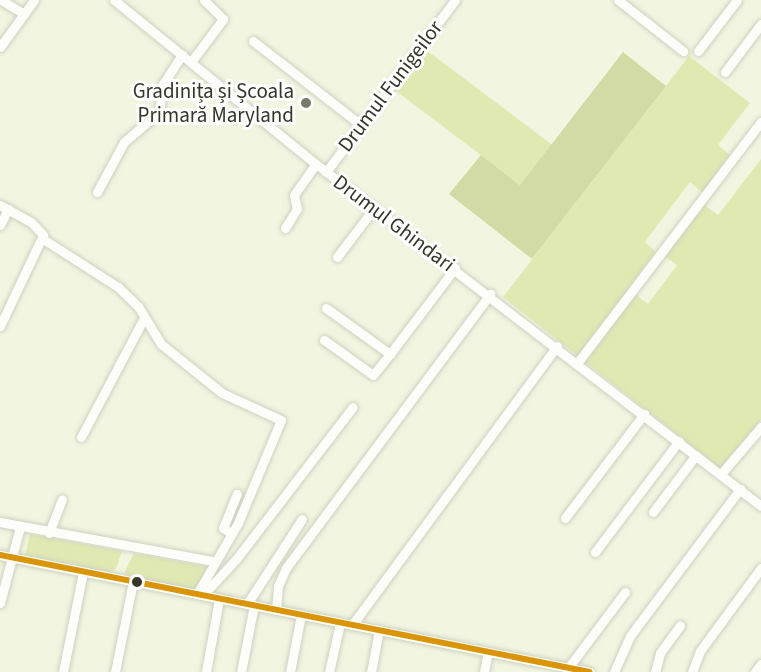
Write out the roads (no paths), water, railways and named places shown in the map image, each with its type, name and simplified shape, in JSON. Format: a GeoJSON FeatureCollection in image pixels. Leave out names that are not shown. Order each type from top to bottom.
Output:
{"type":"FeatureCollection","features":[{"type":"Feature","properties":{"kind":"street"},"geometry":{"type":"LineString","coordinates":[[1,0],[24,14]]}},
{"type":"Feature","properties":{"kind":"street"},"geometry":{"type":"LineString","coordinates":[[0,47],[34,0]]}},
{"type":"Feature","properties":{"kind":"street","name":"Drumul Ghindari"},"geometry":{"type":"LineString","coordinates":[[114,0],[326,172],[490,294],[761,506]]}},
{"type":"Feature","properties":{"kind":"street"},"geometry":{"type":"LineString","coordinates":[[191,62],[223,19],[204,0]]}},
{"type":"Feature","properties":{"kind":"street","name":"Drumul Funigeilor"},"geometry":{"type":"LineString","coordinates":[[326,172],[455,0]]}},
{"type":"Feature","properties":{"kind":"street"},"geometry":{"type":"LineString","coordinates":[[618,0],[683,51]]}},
{"type":"Feature","properties":{"kind":"street"},"geometry":{"type":"LineString","coordinates":[[698,51],[737,0]]}},
{"type":"Feature","properties":{"kind":"street"},"geometry":{"type":"LineString","coordinates":[[725,72],[761,24]]}},
{"type":"Feature","properties":{"kind":"street"},"geometry":{"type":"LineString","coordinates":[[253,41],[361,125]]}},
{"type":"Feature","properties":{"kind":"street"},"geometry":{"type":"LineString","coordinates":[[97,192],[124,142],[159,112],[162,84],[182,55]]}},
{"type":"Feature","properties":{"kind":"street"},"geometry":{"type":"LineString","coordinates":[[578,362],[761,122]]}},
{"type":"Feature","properties":{"kind":"street"},"geometry":{"type":"LineString","coordinates":[[285,228],[297,209],[294,195],[316,164]]}},
{"type":"Feature","properties":{"kind":"street"},"geometry":{"type":"LineString","coordinates":[[0,225],[4,207],[118,287],[144,318],[166,350],[222,393],[281,420],[266,463],[231,533],[213,561],[200,595]]}},
{"type":"Feature","properties":{"kind":"street"},"geometry":{"type":"LineString","coordinates":[[337,257],[374,208]]}},
{"type":"Feature","properties":{"kind":"street"},"geometry":{"type":"LineString","coordinates":[[0,326],[42,235]]}},
{"type":"Feature","properties":{"kind":"street"},"geometry":{"type":"LineString","coordinates":[[324,340],[373,375],[455,268]]}},
{"type":"Feature","properties":{"kind":"street"},"geometry":{"type":"LineString","coordinates":[[276,610],[278,586],[286,568],[490,294]]}},
{"type":"Feature","properties":{"kind":"street"},"geometry":{"type":"LineString","coordinates":[[326,308],[390,354]]}},
{"type":"Feature","properties":{"kind":"street"},"geometry":{"type":"LineString","coordinates":[[81,437],[144,318]]}},
{"type":"Feature","properties":{"kind":"street"},"geometry":{"type":"LineString","coordinates":[[352,625],[557,346]]}},
{"type":"Feature","properties":{"kind":"street"},"geometry":{"type":"LineString","coordinates":[[200,595],[237,558],[353,407]]}},
{"type":"Feature","properties":{"kind":"street"},"geometry":{"type":"LineString","coordinates":[[565,518],[644,414]]}},
{"type":"Feature","properties":{"kind":"street"},"geometry":{"type":"LineString","coordinates":[[721,474],[761,427]]}},
{"type":"Feature","properties":{"kind":"street"},"geometry":{"type":"LineString","coordinates":[[595,552],[679,441]]}},
{"type":"Feature","properties":{"kind":"street"},"geometry":{"type":"LineString","coordinates":[[653,512],[696,455]]}},
{"type":"Feature","properties":{"kind":"street"},"geometry":{"type":"LineString","coordinates":[[614,672],[630,636],[740,489]]}},
{"type":"Feature","properties":{"kind":"street"},"geometry":{"type":"LineString","coordinates":[[231,533],[223,528],[237,494]]}},
{"type":"Feature","properties":{"kind":"street"},"geometry":{"type":"LineString","coordinates":[[49,532],[62,499]]}},
{"type":"Feature","properties":{"kind":"street"},"geometry":{"type":"LineString","coordinates":[[241,672],[251,605],[302,519]]}},
{"type":"Feature","properties":{"kind":"street"},"geometry":{"type":"LineString","coordinates":[[0,522],[213,561]]}},
{"type":"Feature","properties":{"kind":"street"},"geometry":{"type":"LineString","coordinates":[[0,603],[20,527]]}},
{"type":"Feature","properties":{"kind":"street"},"geometry":{"type":"LineString","coordinates":[[0,555],[488,652],[562,669],[590,672]]}},
{"type":"Feature","properties":{"kind":"street"},"geometry":{"type":"LineString","coordinates":[[692,672],[700,651],[761,568]]}},
{"type":"Feature","properties":{"kind":"street"},"geometry":{"type":"LineString","coordinates":[[63,672],[82,572]]}},
{"type":"Feature","properties":{"kind":"street"},"geometry":{"type":"LineString","coordinates":[[115,672],[133,582]]}},
{"type":"Feature","properties":{"kind":"street"},"geometry":{"type":"LineString","coordinates":[[562,669],[625,592]]}},
{"type":"Feature","properties":{"kind":"street"},"geometry":{"type":"LineString","coordinates":[[206,672],[219,599]]}},
{"type":"Feature","properties":{"kind":"street"},"geometry":{"type":"LineString","coordinates":[[290,672],[301,615]]}},
{"type":"Feature","properties":{"kind":"street"},"geometry":{"type":"LineString","coordinates":[[329,672],[340,622]]}},
{"type":"Feature","properties":{"kind":"street"},"geometry":{"type":"LineString","coordinates":[[655,672],[660,653],[680,625]]}},
{"type":"Feature","properties":{"kind":"street"},"geometry":{"type":"LineString","coordinates":[[373,672],[381,631]]}},
{"type":"Feature","properties":{"kind":"street"},"geometry":{"type":"LineString","coordinates":[[484,672],[488,652]]}},
{"type":"Feature","properties":{"kind":"street"},"geometry":{"type":"LineString","coordinates":[[755,672],[761,664]]}},
{"type":"Feature","properties":{"kind":"place","name":"Gradinița și Școala Primară Maryland"},"geometry":{"type":"Point","coordinates":[306,103]}}]}
